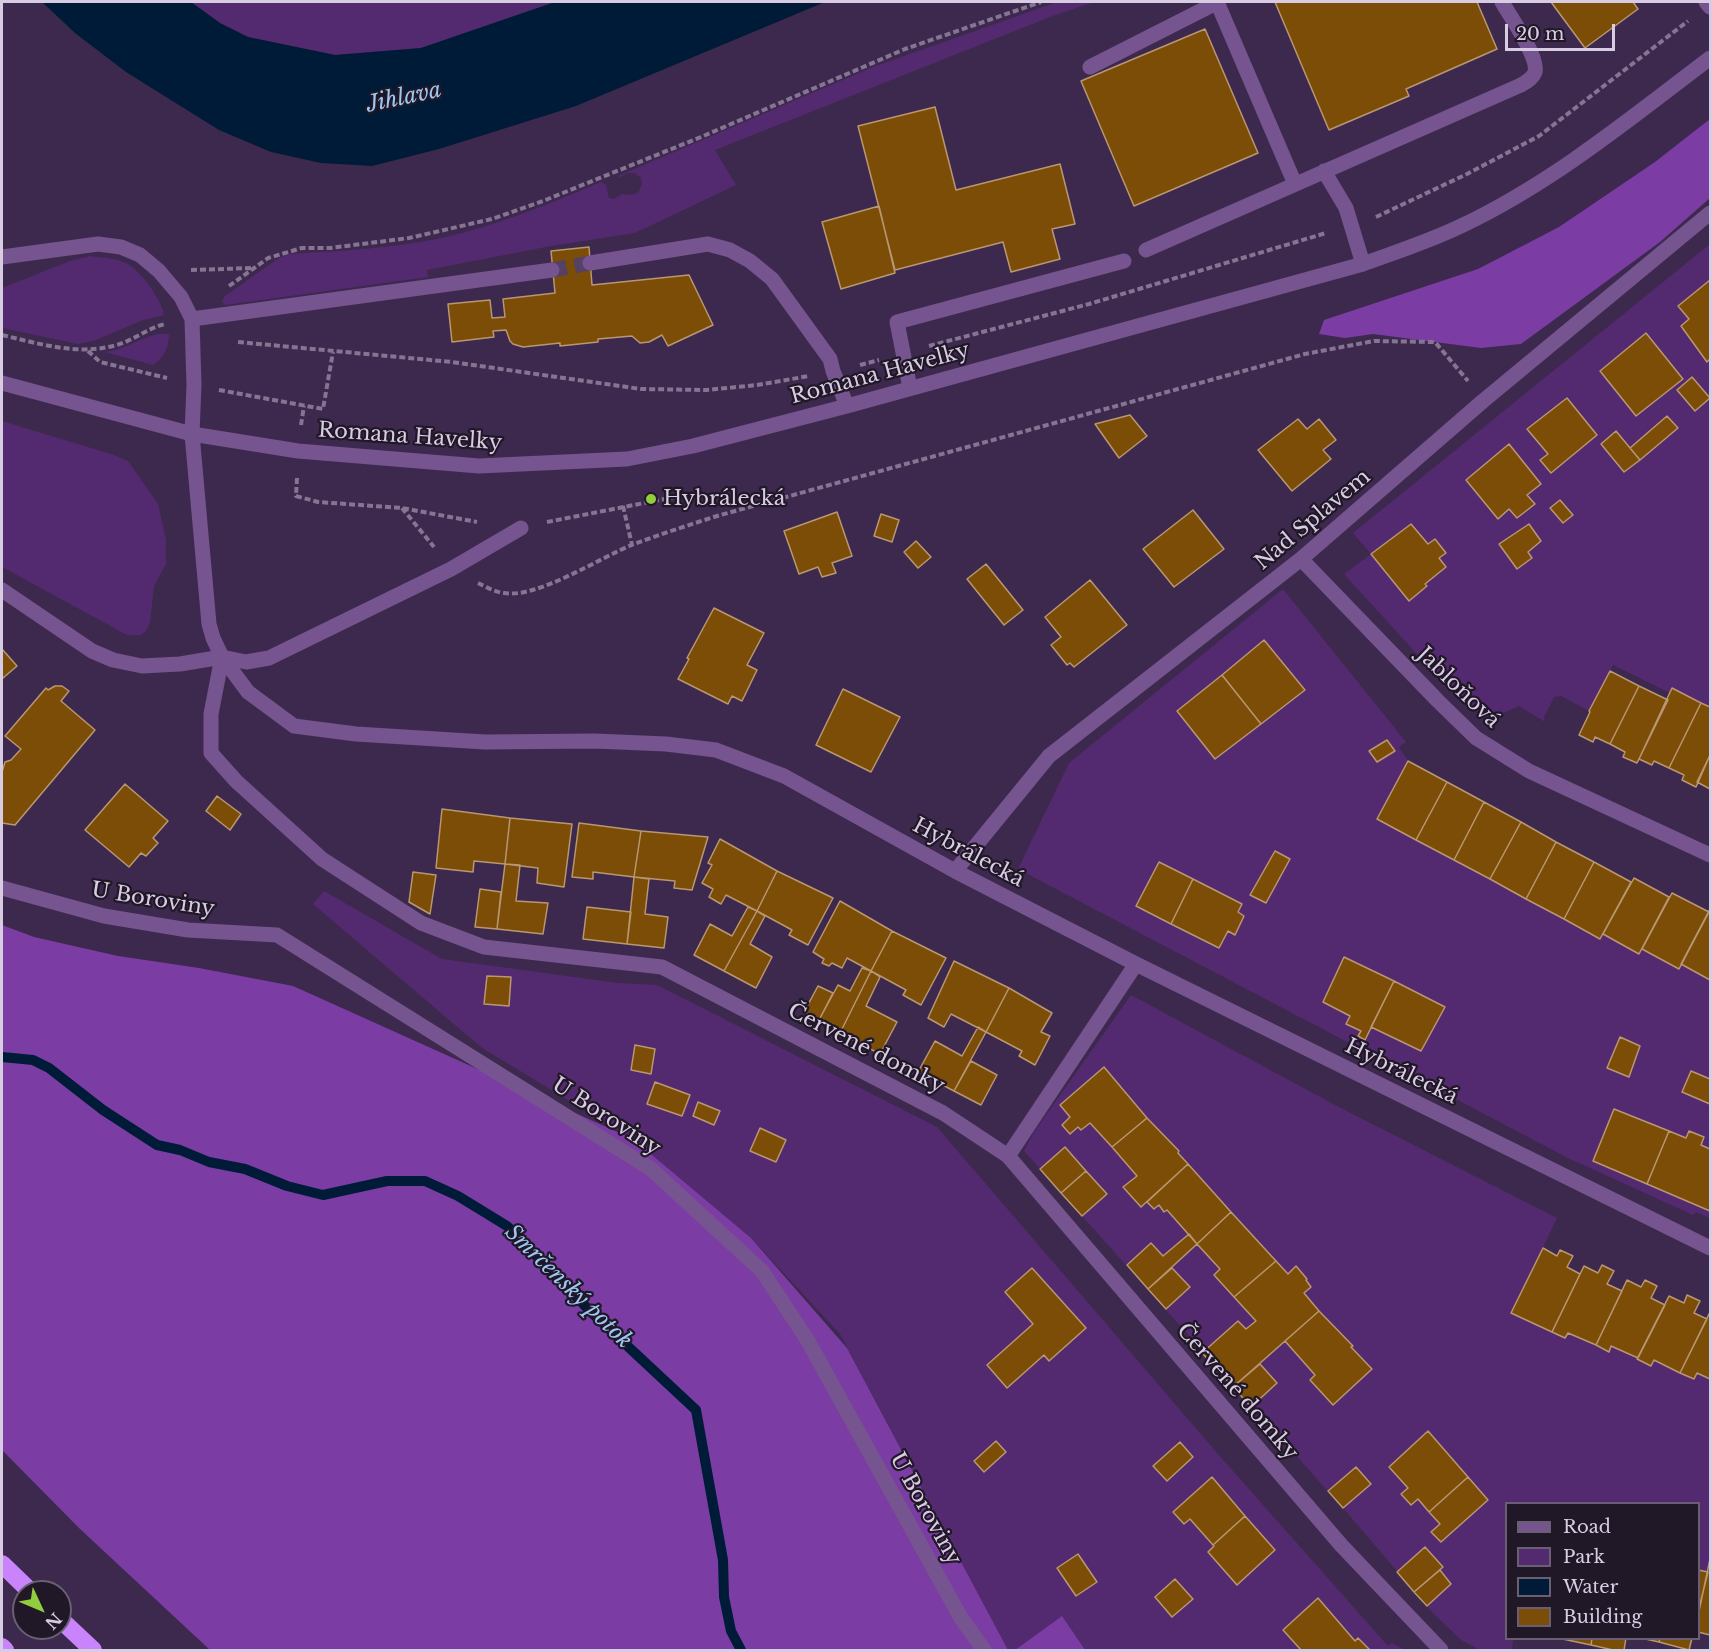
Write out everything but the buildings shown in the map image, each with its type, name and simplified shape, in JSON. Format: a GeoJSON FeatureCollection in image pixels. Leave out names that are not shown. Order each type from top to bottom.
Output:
{"type":"FeatureCollection","features":[{"type":"Feature","properties":{"kind":"highway"},"geometry":{"type":"LineString","coordinates":[[2,1564],[19,1580]]}},
{"type":"Feature","properties":{"kind":"highway"},"geometry":{"type":"LineString","coordinates":[[72,1630],[93,1650]]}},
{"type":"Feature","properties":{"kind":"highway"},"geometry":{"type":"LineString","coordinates":[[2,1647],[5,1650]]}},
{"type":"Feature","properties":{"kind":"street"},"geometry":{"type":"LineString","coordinates":[[1090,67],[1217,2],[1295,184]]}},
{"type":"Feature","properties":{"kind":"street"},"geometry":{"type":"LineString","coordinates":[[1146,250],[1521,86],[1530,79],[1535,71],[1534,59],[1502,2]]}},
{"type":"Feature","properties":{"kind":"street","name":"Romana Havelky"},"geometry":{"type":"LineString","coordinates":[[2,383],[192,434],[298,451],[479,466],[549,464],[638,457],[693,446],[847,406],[1363,264],[1461,226],[1507,201],[1570,163],[1710,58]]}},
{"type":"Feature","properties":{"kind":"street"},"geometry":{"type":"LineString","coordinates":[[1324,171],[1347,208],[1363,264]]}},
{"type":"Feature","properties":{"kind":"street","name":"Nad Splavem"},"geometry":{"type":"LineString","coordinates":[[955,871],[1049,756],[1301,559],[1483,401],[1710,213]]}},
{"type":"Feature","properties":{"kind":"street"},"geometry":{"type":"LineString","coordinates":[[2,257],[98,244],[121,247],[140,255],[159,271],[181,297],[192,320],[552,270]]}},
{"type":"Feature","properties":{"kind":"street"},"geometry":{"type":"LineString","coordinates":[[590,263],[708,244],[730,250],[750,261],[772,279],[830,359],[847,406]]}},
{"type":"Feature","properties":{"kind":"street"},"geometry":{"type":"LineString","coordinates":[[910,388],[897,322],[1124,261]]}},
{"type":"Feature","properties":{"kind":"street","name":"Hybrálecká"},"geometry":{"type":"LineString","coordinates":[[192,320],[194,385],[192,434],[209,624],[222,657],[248,692],[294,726],[368,735],[485,742],[654,743],[716,750],[784,776],[955,871],[1136,964],[1710,1248]]}},
{"type":"Feature","properties":{"kind":"street"},"geometry":{"type":"LineString","coordinates":[[2,590],[92,651],[113,660],[142,666],[180,664],[222,657],[246,662],[269,658],[451,569],[521,528]]}},
{"type":"Feature","properties":{"kind":"street","name":"Jabloňová"},"geometry":{"type":"LineString","coordinates":[[1301,559],[1438,702],[1476,738],[1528,771],[1710,855]]}},
{"type":"Feature","properties":{"kind":"street","name":"Červené domky"},"geometry":{"type":"LineString","coordinates":[[222,657],[211,714],[211,753],[236,781],[322,859],[421,923],[484,947],[662,966],[943,1113],[1008,1156],[1341,1545],[1441,1650]]}},
{"type":"Feature","properties":{"kind":"street","name":"U Boroviny"},"geometry":{"type":"LineString","coordinates":[[2,888],[104,916],[188,930],[277,935],[651,1169],[762,1271],[808,1341],[961,1618],[984,1650]]}},
{"type":"Feature","properties":{"kind":"street"},"geometry":{"type":"LineString","coordinates":[[1008,1156],[1136,964]]}},
{"type":"Feature","properties":{"kind":"path"},"geometry":{"type":"LineString","coordinates":[[225,289],[268,258],[302,248],[330,248],[409,238],[492,219],[659,154],[905,49],[1041,2]]}},
{"type":"Feature","properties":{"kind":"path"},"geometry":{"type":"LineString","coordinates":[[234,341],[452,362],[640,389],[706,390],[757,385],[833,371],[1089,304],[1351,226],[1384,214],[1539,136],[1708,4]]}},
{"type":"Feature","properties":{"kind":"path"},"geometry":{"type":"LineString","coordinates":[[159,271],[254,268]]}},
{"type":"Feature","properties":{"kind":"path"},"geometry":{"type":"LineString","coordinates":[[2,334],[66,350],[87,351],[119,344],[160,325],[192,320]]}},
{"type":"Feature","properties":{"kind":"path"},"geometry":{"type":"LineString","coordinates":[[296,496],[327,503],[402,508],[451,569],[488,588],[506,594],[523,592],[557,581],[632,545],[717,516],[1305,354],[1374,341],[1435,342],[1483,401]]}},
{"type":"Feature","properties":{"kind":"path"},"geometry":{"type":"LineString","coordinates":[[304,406],[323,409],[333,352]]}},
{"type":"Feature","properties":{"kind":"path"},"geometry":{"type":"LineString","coordinates":[[623,506],[632,545]]}},
{"type":"Feature","properties":{"kind":"green space"},"geometry":{"type":"Polygon","coordinates":[[[191,2],[555,2],[421,48],[335,55],[248,37],[220,23],[191,2]]]}},
{"type":"Feature","properties":{"kind":"green space"},"geometry":{"type":"Polygon","coordinates":[[[1057,2],[1094,2],[1050,17],[715,150],[736,185],[635,233],[551,246],[427,270],[428,277],[225,305],[222,301],[225,296],[279,258],[290,254],[388,246],[446,237],[505,220],[601,182],[606,185],[609,198],[614,199],[622,194],[638,193],[642,184],[641,178],[635,173],[618,176],[873,67],[1057,2]]]}},
{"type":"Feature","properties":{"kind":"green space"},"geometry":{"type":"Polygon","coordinates":[[[1710,244],[1710,707],[1672,688],[1670,693],[1613,665],[1589,711],[1561,696],[1554,697],[1544,717],[1545,722],[1519,706],[1487,720],[1448,688],[1344,574],[1371,554],[1353,533],[1710,244]]]}},
{"type":"Feature","properties":{"kind":"green space"},"geometry":{"type":"Polygon","coordinates":[[[90,256],[119,260],[128,264],[145,280],[155,294],[164,315],[143,320],[96,340],[78,344],[2,328],[2,288],[70,261],[90,256]]]}},
{"type":"Feature","properties":{"kind":"green space"},"geometry":{"type":"Polygon","coordinates":[[[158,334],[169,334],[168,344],[163,355],[153,365],[105,352],[118,349],[158,334]]]}},
{"type":"Feature","properties":{"kind":"green space"},"geometry":{"type":"Polygon","coordinates":[[[2,421],[128,461],[158,504],[166,540],[166,564],[154,586],[150,623],[146,631],[140,635],[127,635],[2,567],[2,421]]]}},
{"type":"Feature","properties":{"kind":"green space"},"geometry":{"type":"Polygon","coordinates":[[[1283,589],[1406,742],[1399,747],[1408,761],[1378,819],[1600,939],[1603,934],[1639,953],[1642,949],[1678,969],[1681,964],[1710,980],[1710,1218],[1696,1212],[1693,1215],[1568,1158],[1018,869],[1069,763],[1283,589]]]}},
{"type":"Feature","properties":{"kind":"green space"},"geometry":{"type":"Polygon","coordinates":[[[324,891],[442,959],[618,983],[657,985],[937,1127],[1218,1454],[1388,1646],[1392,1643],[1405,1650],[1084,1650],[1062,1616],[1015,1650],[1008,1650],[840,1334],[751,1238],[633,1139],[482,1048],[313,904],[324,891]]]}},
{"type":"Feature","properties":{"kind":"green space"},"geometry":{"type":"Polygon","coordinates":[[[1131,995],[1337,1106],[1557,1218],[1512,1313],[1565,1338],[1568,1333],[1608,1352],[1611,1346],[1651,1366],[1654,1360],[1693,1379],[1697,1373],[1710,1379],[1710,1559],[1708,1572],[1700,1570],[1700,1502],[1505,1502],[1505,1640],[1513,1640],[1512,1650],[1480,1650],[1461,1640],[1433,1613],[1343,1508],[1024,1151],[1034,1132],[1131,995]]]}},
{"type":"Feature","properties":{"kind":"shaded area"},"geometry":{"type":"Polygon","coordinates":[[[1710,119],[1710,198],[1660,242],[1521,344],[1481,348],[1373,334],[1345,338],[1319,334],[1324,320],[1478,269],[1559,227],[1655,162],[1710,119]]]}},
{"type":"Feature","properties":{"kind":"shaded area"},"geometry":{"type":"Polygon","coordinates":[[[2,925],[34,937],[118,956],[199,968],[293,986],[633,1139],[751,1238],[847,1348],[1008,1650],[210,1650],[79,1528],[2,1450],[2,925]]]}},
{"type":"Feature","properties":{"kind":"shaded area"},"geometry":{"type":"Polygon","coordinates":[[[1062,1616],[1085,1650],[1015,1650],[1062,1616]]]}},
{"type":"Feature","properties":{"kind":"water","name":"Jihlava"},"geometry":{"type":"Polygon","coordinates":[[[42,2],[191,2],[220,23],[248,37],[335,55],[421,48],[555,2],[825,2],[576,106],[439,149],[372,166],[321,163],[271,152],[219,130],[126,72],[75,33],[42,2]]]}},
{"type":"Feature","properties":{"kind":"waterway","name":"Smrčenský potok"},"geometry":{"type":"LineString","coordinates":[[2,1057],[33,1060],[49,1068],[103,1110],[157,1145],[180,1150],[209,1162],[245,1169],[287,1186],[323,1195],[387,1181],[425,1181],[458,1196],[507,1226],[591,1312],[696,1410],[723,1560],[724,1597],[731,1631],[741,1650]]}},
{"type":"Feature","properties":{"kind":"tunnel"},"geometry":{"type":"LineString","coordinates":[[552,270],[590,263]]}},
{"type":"Feature","properties":{"kind":"place","name":"Hybrálecká"},"geometry":{"type":"Point","coordinates":[651,499]}}]}
